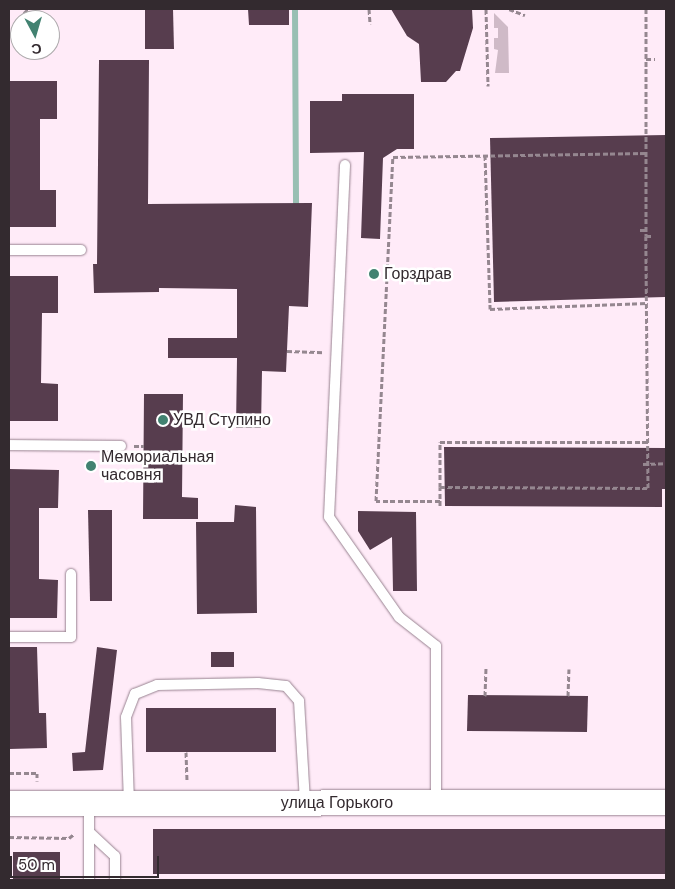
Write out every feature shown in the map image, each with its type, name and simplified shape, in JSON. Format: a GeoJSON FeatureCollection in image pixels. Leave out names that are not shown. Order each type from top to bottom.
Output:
{"type":"FeatureCollection","features":[{"type":"Feature","properties":{"kind":"street","name":"улица Горького"},"geometry":{"type":"LineString","coordinates":[[9,803],[666,802]]}},
{"type":"Feature","properties":{"kind":"lane"},"geometry":{"type":"LineString","coordinates":[[345,165],[329,517],[399,616],[436,646],[436,802]]}},
{"type":"Feature","properties":{"kind":"lane"},"geometry":{"type":"LineString","coordinates":[[9,250],[81,250]]}},
{"type":"Feature","properties":{"kind":"lane"},"geometry":{"type":"LineString","coordinates":[[9,445],[121,446]]}},
{"type":"Feature","properties":{"kind":"lane"},"geometry":{"type":"LineString","coordinates":[[9,637],[72,637],[71,574]]}},
{"type":"Feature","properties":{"kind":"lane"},"geometry":{"type":"LineString","coordinates":[[128,803],[126,717],[135,694],[158,685],[258,683],[286,686],[299,701],[305,803]]}},
{"type":"Feature","properties":{"kind":"lane"},"geometry":{"type":"LineString","coordinates":[[89,803],[89,880]]}},
{"type":"Feature","properties":{"kind":"lane"},"geometry":{"type":"LineString","coordinates":[[89,832],[115,856],[115,880]]}},
{"type":"Feature","properties":{"kind":"path"},"geometry":{"type":"LineString","coordinates":[[369,9],[370,24]]}},
{"type":"Feature","properties":{"kind":"path"},"geometry":{"type":"LineString","coordinates":[[486,9],[488,86]]}},
{"type":"Feature","properties":{"kind":"path"},"geometry":{"type":"LineString","coordinates":[[509,9],[525,15]]}},
{"type":"Feature","properties":{"kind":"path"},"geometry":{"type":"LineString","coordinates":[[440,487],[648,488],[646,464],[648,442],[646,9]]}},
{"type":"Feature","properties":{"kind":"path"},"geometry":{"type":"LineString","coordinates":[[646,59],[655,59]]}},
{"type":"Feature","properties":{"kind":"path"},"geometry":{"type":"LineString","coordinates":[[440,501],[376,501],[393,156],[646,153]]}},
{"type":"Feature","properties":{"kind":"path"},"geometry":{"type":"LineString","coordinates":[[485,155],[490,308],[647,303]]}},
{"type":"Feature","properties":{"kind":"path"},"geometry":{"type":"LineString","coordinates":[[640,230],[646,230]]}},
{"type":"Feature","properties":{"kind":"path"},"geometry":{"type":"LineString","coordinates":[[488,236],[493,236]]}},
{"type":"Feature","properties":{"kind":"path"},"geometry":{"type":"LineString","coordinates":[[646,236],[654,236]]}},
{"type":"Feature","properties":{"kind":"path"},"geometry":{"type":"LineString","coordinates":[[287,351],[335,353]]}},
{"type":"Feature","properties":{"kind":"path"},"geometry":{"type":"LineString","coordinates":[[440,506],[442,463],[440,442],[648,442]]}},
{"type":"Feature","properties":{"kind":"path"},"geometry":{"type":"LineString","coordinates":[[511,442],[511,448]]}},
{"type":"Feature","properties":{"kind":"path"},"geometry":{"type":"LineString","coordinates":[[577,442],[577,448]]}},
{"type":"Feature","properties":{"kind":"path"},"geometry":{"type":"LineString","coordinates":[[646,464],[666,463]]}},
{"type":"Feature","properties":{"kind":"path"},"geometry":{"type":"LineString","coordinates":[[511,481],[512,488]]}},
{"type":"Feature","properties":{"kind":"path"},"geometry":{"type":"LineString","coordinates":[[577,481],[578,488]]}},
{"type":"Feature","properties":{"kind":"path"},"geometry":{"type":"LineString","coordinates":[[486,668],[486,696]]}},
{"type":"Feature","properties":{"kind":"path"},"geometry":{"type":"LineString","coordinates":[[568,696],[569,669]]}},
{"type":"Feature","properties":{"kind":"path"},"geometry":{"type":"LineString","coordinates":[[186,752],[187,789]]}},
{"type":"Feature","properties":{"kind":"path"},"geometry":{"type":"LineString","coordinates":[[9,773],[37,773],[38,789]]}},
{"type":"Feature","properties":{"kind":"shaded area"},"geometry":{"type":"Polygon","coordinates":[[[494,13],[508,27],[509,73],[495,73],[498,50],[494,49],[494,38],[498,38],[498,28],[494,28],[494,13]]]}},
{"type":"Feature","properties":{"kind":"building"},"geometry":{"type":"Polygon","coordinates":[[[145,9],[173,9],[174,49],[145,49],[145,9]]]}},
{"type":"Feature","properties":{"kind":"building"},"geometry":{"type":"Polygon","coordinates":[[[248,9],[289,9],[289,25],[249,25],[248,9]]]}},
{"type":"Feature","properties":{"kind":"building"},"geometry":{"type":"Polygon","coordinates":[[[391,9],[472,9],[473,28],[460,71],[456,71],[446,82],[421,82],[419,44],[407,36],[391,9]]]}},
{"type":"Feature","properties":{"kind":"building"},"geometry":{"type":"Polygon","coordinates":[[[99,60],[149,60],[148,204],[312,203],[308,307],[289,306],[286,372],[262,371],[261,428],[236,428],[237,358],[168,358],[168,338],[237,338],[237,289],[159,288],[159,292],[94,293],[93,264],[97,264],[99,60]]]}},
{"type":"Feature","properties":{"kind":"building"},"geometry":{"type":"Polygon","coordinates":[[[9,81],[57,81],[57,119],[40,119],[40,190],[56,190],[56,227],[9,227],[9,81]]]}},
{"type":"Feature","properties":{"kind":"building"},"geometry":{"type":"Polygon","coordinates":[[[342,94],[414,94],[414,149],[397,149],[383,158],[380,239],[361,238],[364,152],[310,153],[310,101],[342,101],[342,94]]]}},
{"type":"Feature","properties":{"kind":"building"},"geometry":{"type":"Polygon","coordinates":[[[666,135],[665,297],[494,302],[490,138],[666,135]]]}},
{"type":"Feature","properties":{"kind":"building"},"geometry":{"type":"Polygon","coordinates":[[[9,276],[58,276],[58,313],[42,313],[41,383],[58,384],[58,421],[9,421],[9,276]]]}},
{"type":"Feature","properties":{"kind":"building","name":"УВД Ступино"},"geometry":{"type":"Polygon","coordinates":[[[144,394],[183,394],[182,497],[198,498],[198,519],[143,519],[144,394]]]}},
{"type":"Feature","properties":{"kind":"building"},"geometry":{"type":"Polygon","coordinates":[[[444,447],[666,448],[666,489],[662,489],[662,507],[445,506],[444,447]]]}},
{"type":"Feature","properties":{"kind":"building"},"geometry":{"type":"Polygon","coordinates":[[[9,469],[59,470],[58,508],[39,508],[39,579],[58,580],[57,618],[9,618],[9,469]]]}},
{"type":"Feature","properties":{"kind":"building"},"geometry":{"type":"Polygon","coordinates":[[[235,505],[256,507],[257,613],[197,614],[196,522],[234,522],[235,505]]]}},
{"type":"Feature","properties":{"kind":"building"},"geometry":{"type":"Polygon","coordinates":[[[88,510],[112,510],[112,601],[90,601],[88,510]]]}},
{"type":"Feature","properties":{"kind":"building"},"geometry":{"type":"Polygon","coordinates":[[[358,511],[416,512],[417,591],[393,591],[392,537],[370,550],[358,531],[358,511]]]}},
{"type":"Feature","properties":{"kind":"building"},"geometry":{"type":"Polygon","coordinates":[[[9,647],[37,647],[39,713],[46,713],[47,748],[9,749],[9,647]]]}},
{"type":"Feature","properties":{"kind":"building"},"geometry":{"type":"Polygon","coordinates":[[[97,647],[117,650],[103,770],[73,771],[72,753],[85,752],[97,647]]]}},
{"type":"Feature","properties":{"kind":"building"},"geometry":{"type":"Polygon","coordinates":[[[211,652],[234,652],[234,667],[211,667],[211,652]]]}},
{"type":"Feature","properties":{"kind":"building"},"geometry":{"type":"Polygon","coordinates":[[[468,695],[588,696],[587,732],[467,731],[468,695]]]}},
{"type":"Feature","properties":{"kind":"building"},"geometry":{"type":"Polygon","coordinates":[[[146,708],[276,708],[276,752],[146,752],[146,708]]]}},
{"type":"Feature","properties":{"kind":"building"},"geometry":{"type":"Polygon","coordinates":[[[153,829],[666,829],[666,874],[153,874],[153,829]]]}},
{"type":"Feature","properties":{"kind":"building"},"geometry":{"type":"Polygon","coordinates":[[[13,852],[60,852],[60,880],[13,880],[13,852]]]}},
{"type":"Feature","properties":{"kind":"waterway"},"geometry":{"type":"LineString","coordinates":[[295,9],[296,210]]}},
{"type":"Feature","properties":{"kind":"place","name":"Горздрав"},"geometry":{"type":"Point","coordinates":[374,274]}},
{"type":"Feature","properties":{"kind":"place","name":"УВД Ступино"},"geometry":{"type":"Point","coordinates":[163,420]}},
{"type":"Feature","properties":{"kind":"place","name":"Мемориальная часовня"},"geometry":{"type":"Point","coordinates":[91,466]}}]}
